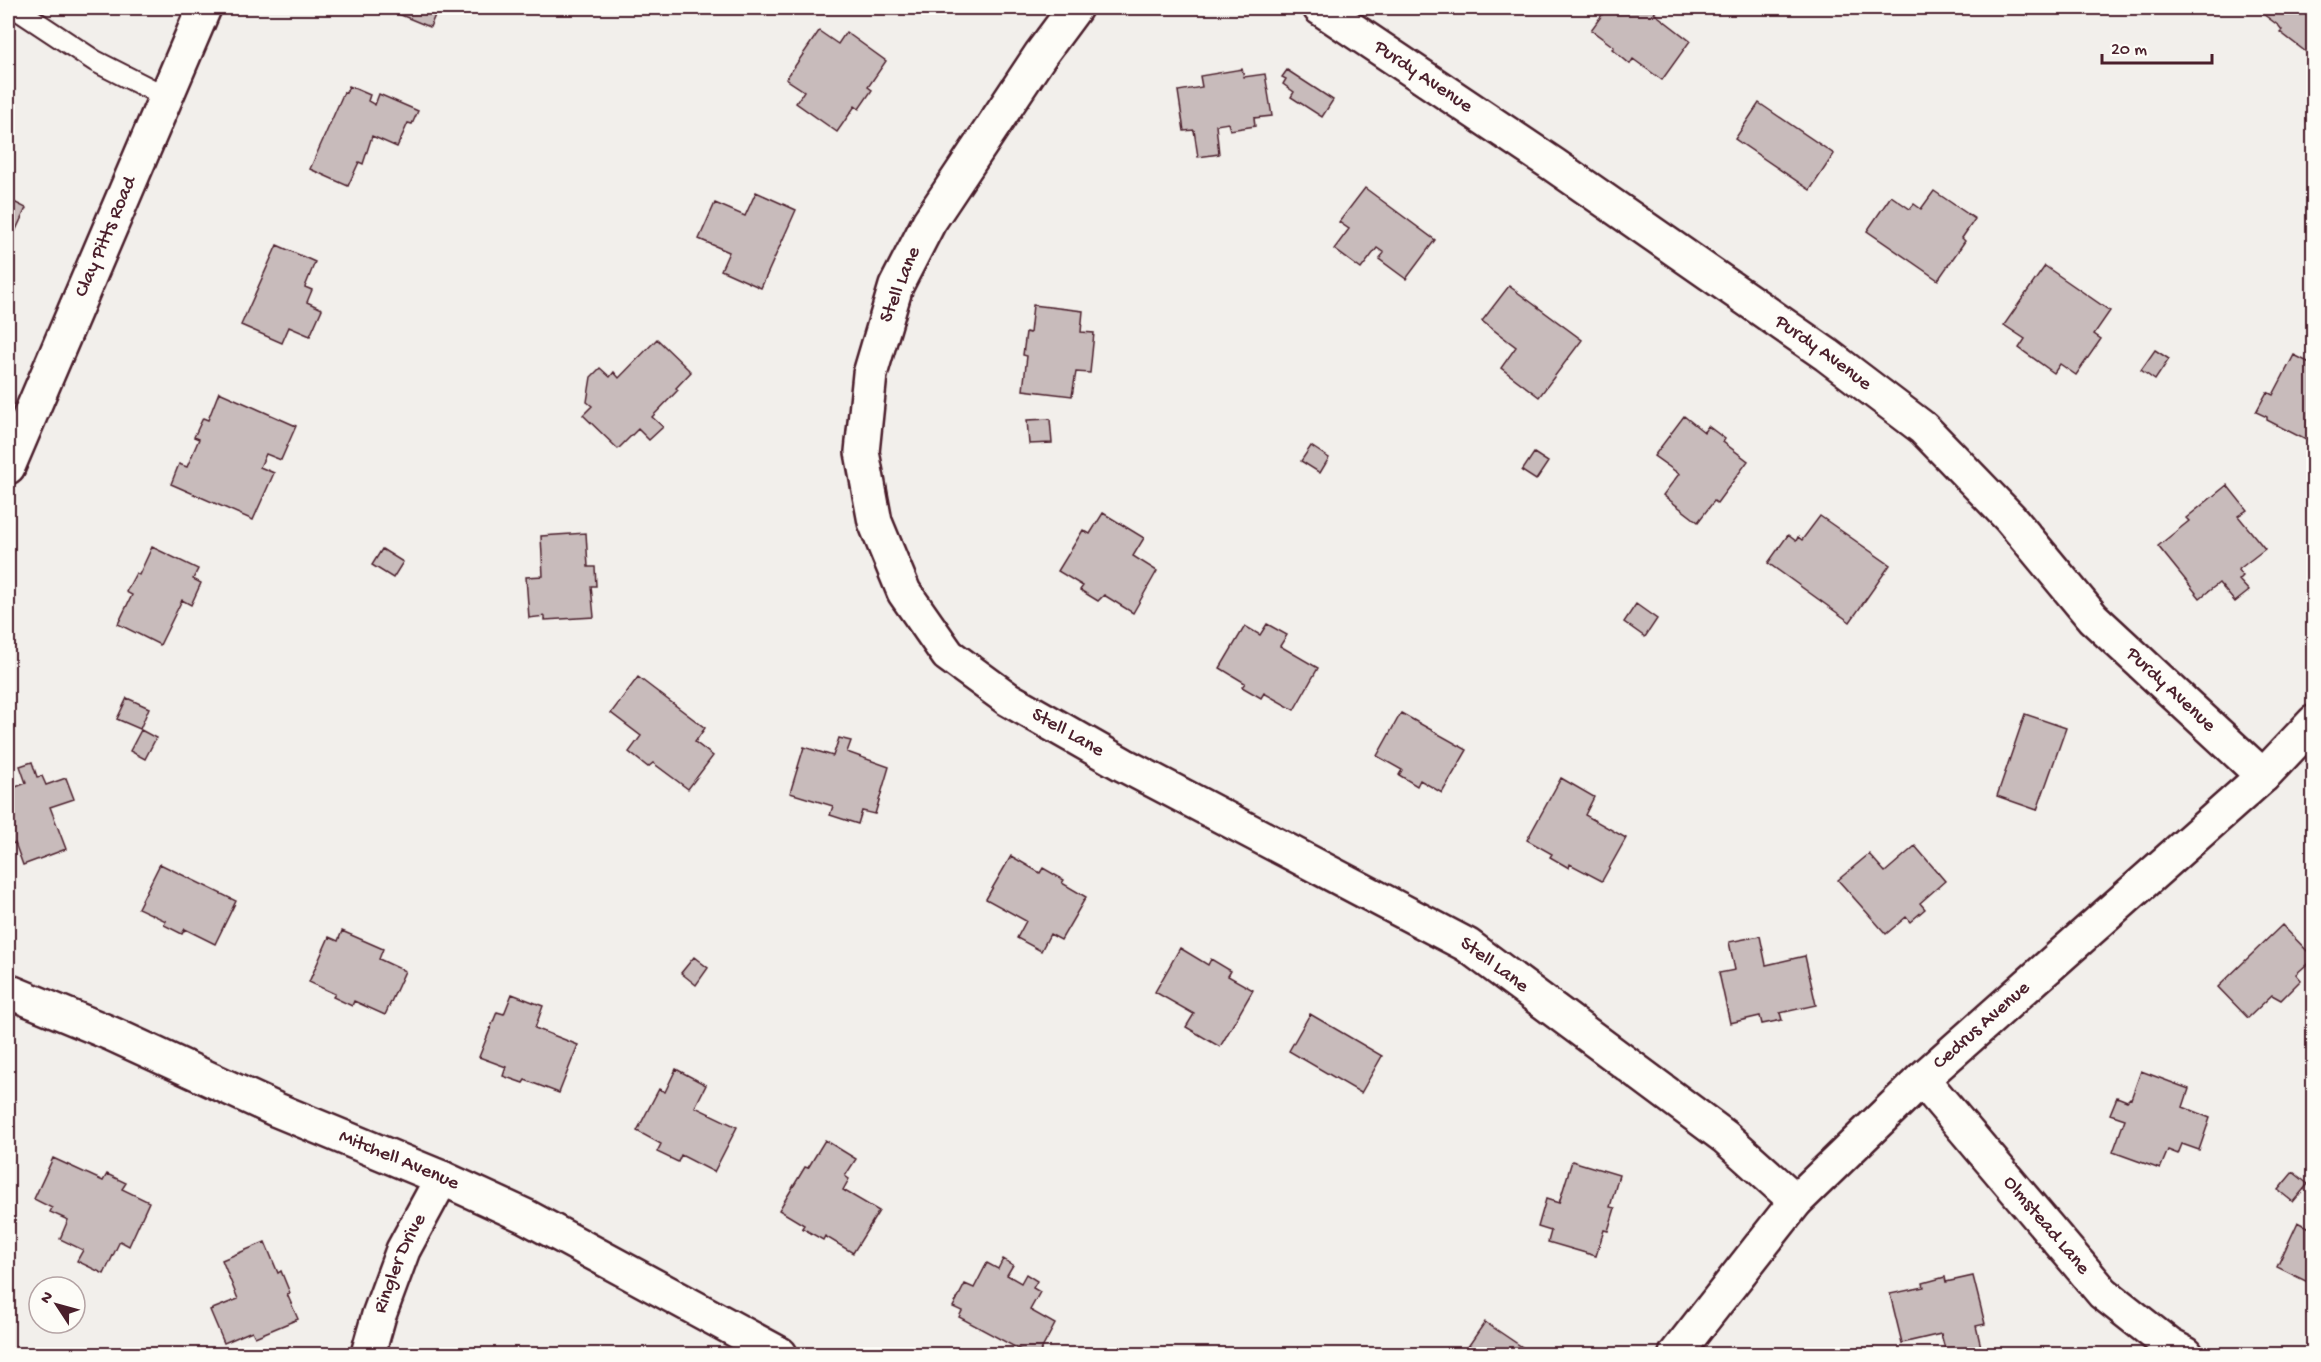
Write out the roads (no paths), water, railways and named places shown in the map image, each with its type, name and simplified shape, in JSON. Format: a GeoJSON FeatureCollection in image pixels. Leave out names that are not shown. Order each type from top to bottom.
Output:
{"type":"FeatureCollection","features":[{"type":"Feature","properties":{"kind":"street","name":"Clay Pitts Road"},"geometry":{"type":"LineString","coordinates":[[11,448],[204,8]]}},
{"type":"Feature","properties":{"kind":"street","name":"Stell Lane"},"geometry":{"type":"LineString","coordinates":[[1076,8],[1041,54],[929,222],[896,286],[870,374],[862,452],[875,522],[904,592],[948,655],[1008,699],[1134,770],[1467,945],[1725,1137],[1796,1201]]}},
{"type":"Feature","properties":{"kind":"street","name":"Purdy Avenue"},"geometry":{"type":"LineString","coordinates":[[1320,8],[1554,165],[1827,355],[1923,428],[2010,518],[2093,618],[2263,776]]}},
{"type":"Feature","properties":{"kind":"street","name":"Cedrus Avenue"},"geometry":{"type":"LineString","coordinates":[[1676,1354],[1796,1201],[1922,1079],[2263,776],[2313,722]]}},
{"type":"Feature","properties":{"kind":"street","name":"Mitchell Avenue"},"geometry":{"type":"LineString","coordinates":[[8,991],[525,1216],[780,1354]]}},
{"type":"Feature","properties":{"kind":"street","name":"Olmstead Lane"},"geometry":{"type":"LineString","coordinates":[[1922,1079],[2103,1293],[2169,1345],[2186,1354]]}},
{"type":"Feature","properties":{"kind":"street","name":"Ringler Drive"},"geometry":{"type":"LineString","coordinates":[[368,1354],[379,1315],[404,1250],[442,1178]]}},
{"type":"Feature","properties":{"kind":"lane"},"geometry":{"type":"LineString","coordinates":[[15,8],[94,61],[166,97]]}}]}
